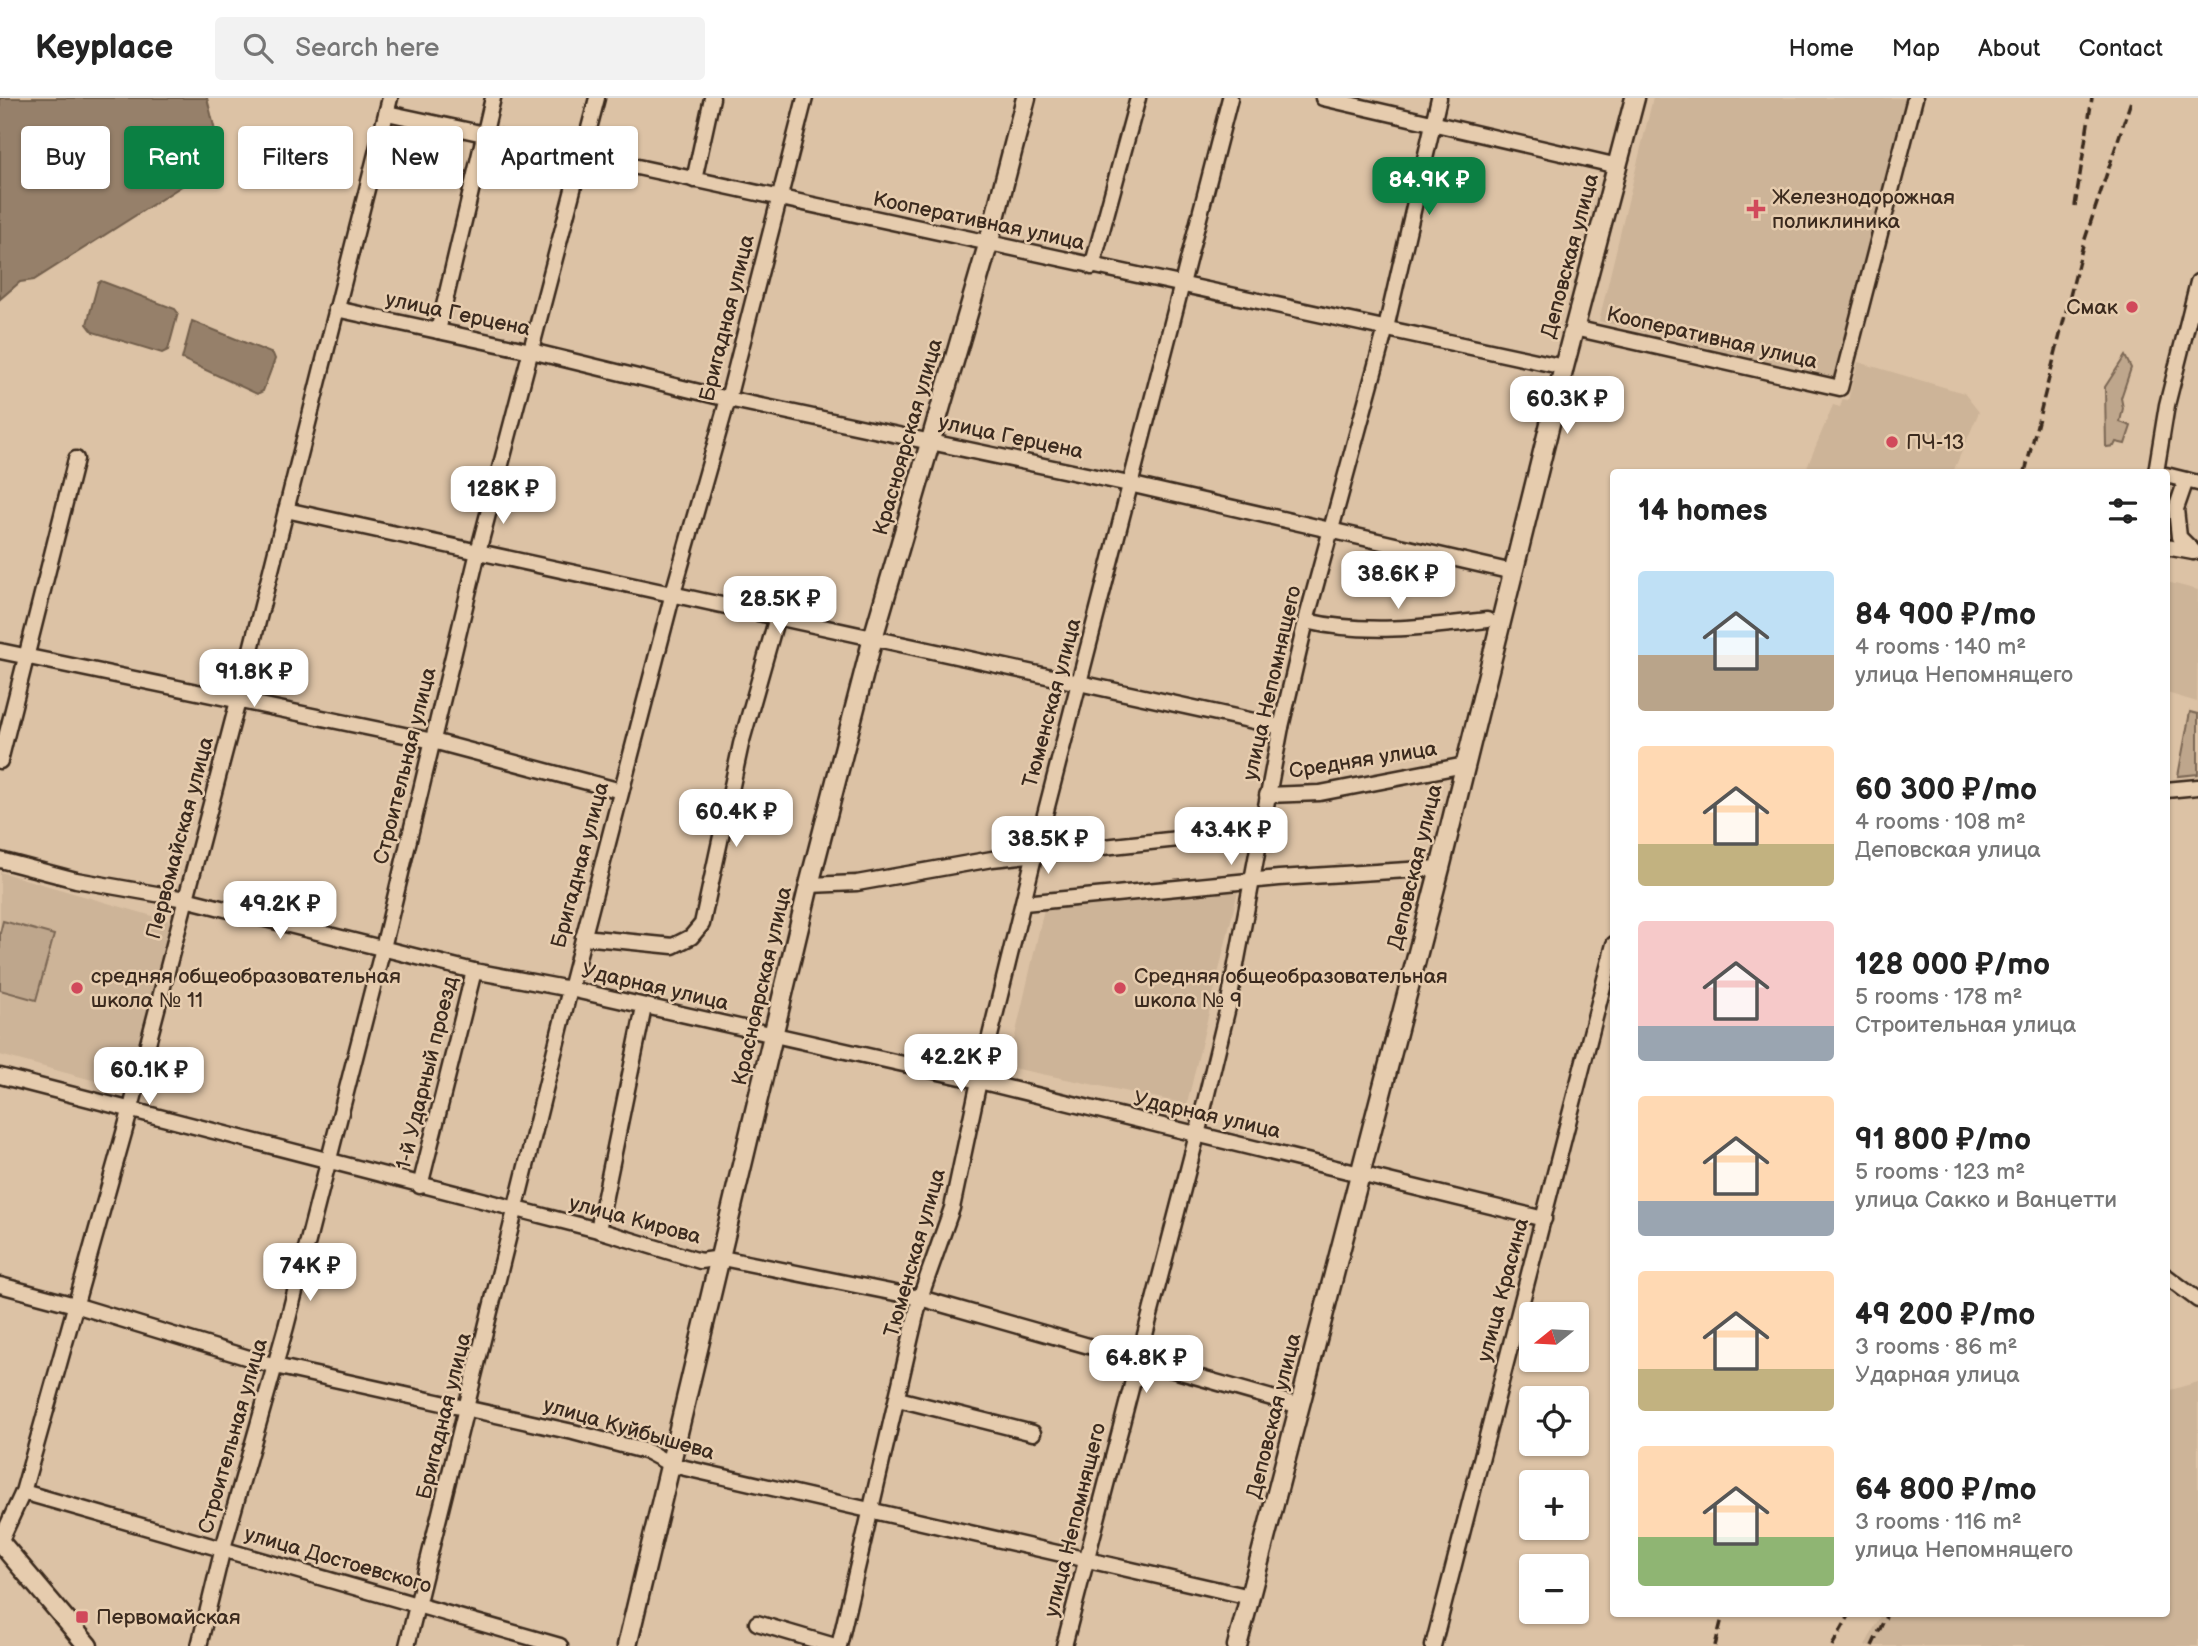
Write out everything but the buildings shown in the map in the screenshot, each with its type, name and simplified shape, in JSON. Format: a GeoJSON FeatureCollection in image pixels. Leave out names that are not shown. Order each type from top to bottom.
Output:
{"type":"FeatureCollection","features":[{"type":"Feature","properties":{"kind":"main road","name":"Красноярская улица"},"geometry":{"type":"LineString","coordinates":[[627,1646],[809,886],[873,638],[988,245],[1026,98]]}},
{"type":"Feature","properties":{"kind":"main road","name":"Деповская улица"},"geometry":{"type":"LineString","coordinates":[[1237,1646],[1440,868],[1564,367],[1635,98]]}},
{"type":"Feature","properties":{"kind":"main road"},"geometry":{"type":"LineString","coordinates":[[0,1542],[88,1646]]}},
{"type":"Feature","properties":{"kind":"street","name":"Первомайская улица"},"geometry":{"type":"LineString","coordinates":[[0,1542],[23,1492],[131,1108],[238,701],[390,98]]}},
{"type":"Feature","properties":{"kind":"street"},"geometry":{"type":"LineString","coordinates":[[487,126],[493,98]]}},
{"type":"Feature","properties":{"kind":"street","name":"Строительная улица"},"geometry":{"type":"LineString","coordinates":[[590,126],[597,98]]}},
{"type":"Feature","properties":{"kind":"street"},"geometry":{"type":"LineString","coordinates":[[694,180],[712,98]]}},
{"type":"Feature","properties":{"kind":"street","name":"Бригадная улица"},"geometry":{"type":"LineString","coordinates":[[407,1646],[583,937],[673,593],[729,399],[805,98]]}},
{"type":"Feature","properties":{"kind":"street"},"geometry":{"type":"LineString","coordinates":[[1092,267],[1138,98]]}},
{"type":"Feature","properties":{"kind":"street","name":"Тюменская улица"},"geometry":{"type":"LineString","coordinates":[[837,1646],[872,1510],[920,1298],[952,1208],[979,1080],[1034,857],[1230,98]]}},
{"type":"Feature","properties":{"kind":"street"},"geometry":{"type":"LineString","coordinates":[[1323,98],[1618,166]]}},
{"type":"Feature","properties":{"kind":"street","name":"улица Непомнящего"},"geometry":{"type":"LineString","coordinates":[[1065,1646],[1137,1358],[1197,1135],[1253,882],[1267,795],[1306,621],[1386,328],[1440,98]]}},
{"type":"Feature","properties":{"kind":"street","name":"Кооперативная улица"},"geometry":{"type":"LineString","coordinates":[[1574,328],[1840,388],[1915,98]]}},
{"type":"Feature","properties":{"kind":"street","name":"Кооперативная улица"},"geometry":{"type":"LineString","coordinates":[[387,113],[477,133]]}},
{"type":"Feature","properties":{"kind":"street"},"geometry":{"type":"LineString","coordinates":[[438,331],[477,168]]}},
{"type":"Feature","properties":{"kind":"street","name":"Кооперативная улица"},"geometry":{"type":"LineString","coordinates":[[638,169],[1564,367]]}},
{"type":"Feature","properties":{"kind":"street","name":"Строительная улица"},"geometry":{"type":"LineString","coordinates":[[199,1646],[223,1548],[275,1366],[383,948],[478,552],[575,189]]}},
{"type":"Feature","properties":{"kind":"street"},"geometry":{"type":"LineString","coordinates":[[2156,469],[2167,405],[2198,282]]}},
{"type":"Feature","properties":{"kind":"street","name":"улица Герцена"},"geometry":{"type":"LineString","coordinates":[[336,309],[531,351],[729,399],[1129,484],[1513,572]]}},
{"type":"Feature","properties":{"kind":"street"},"geometry":{"type":"LineString","coordinates":[[0,761],[76,459]]}},
{"type":"Feature","properties":{"kind":"street"},"geometry":{"type":"LineString","coordinates":[[2170,476],[2192,482],[2170,522]]}},
{"type":"Feature","properties":{"kind":"street"},"geometry":{"type":"LineString","coordinates":[[2176,509],[2179,537],[2196,552]]}},
{"type":"Feature","properties":{"kind":"street"},"geometry":{"type":"LineString","coordinates":[[286,510],[1282,727]]}},
{"type":"Feature","properties":{"kind":"street"},"geometry":{"type":"LineString","coordinates":[[2170,548],[2196,552]]}},
{"type":"Feature","properties":{"kind":"street"},"geometry":{"type":"LineString","coordinates":[[583,937],[673,946],[691,936],[702,924],[741,744],[778,617]]}},
{"type":"Feature","properties":{"kind":"street"},"geometry":{"type":"LineString","coordinates":[[1306,621],[1330,627],[1407,629],[1487,620]]}},
{"type":"Feature","properties":{"kind":"street"},"geometry":{"type":"LineString","coordinates":[[0,651],[433,741],[621,791]]}},
{"type":"Feature","properties":{"kind":"street","name":"Средняя улица"},"geometry":{"type":"LineString","coordinates":[[1267,795],[1320,793],[1465,765]]}},
{"type":"Feature","properties":{"kind":"street"},"geometry":{"type":"LineString","coordinates":[[2170,790],[2198,787]]}},
{"type":"Feature","properties":{"kind":"street"},"geometry":{"type":"LineString","coordinates":[[809,886],[857,883],[992,859],[1034,857],[1262,830]]}},
{"type":"Feature","properties":{"kind":"street","name":"Ударная улица"},"geometry":{"type":"LineString","coordinates":[[0,860],[76,880],[186,899],[474,971],[570,989],[979,1080],[1544,1219]]}},
{"type":"Feature","properties":{"kind":"street"},"geometry":{"type":"LineString","coordinates":[[1024,903],[1372,871],[1440,868]]}},
{"type":"Feature","properties":{"kind":"street","name":"улица Красина"},"geometry":{"type":"LineString","coordinates":[[1433,1646],[1610,960]]}},
{"type":"Feature","properties":{"kind":"street","name":"1-й Ударный проезд"},"geometry":{"type":"LineString","coordinates":[[420,1186],[474,971]]}},
{"type":"Feature","properties":{"kind":"street"},"geometry":{"type":"LineString","coordinates":[[598,1230],[644,1007]]}},
{"type":"Feature","properties":{"kind":"street","name":"улица Кирова"},"geometry":{"type":"LineString","coordinates":[[0,1076],[598,1230],[700,1261],[722,1258],[920,1298],[1300,1406]]}},
{"type":"Feature","properties":{"kind":"street"},"geometry":{"type":"LineString","coordinates":[[2170,1279],[2198,1300]]}},
{"type":"Feature","properties":{"kind":"street","name":"улица Куйбышева"},"geometry":{"type":"LineString","coordinates":[[0,1285],[275,1366],[586,1435],[648,1452],[672,1465],[1250,1597]]}},
{"type":"Feature","properties":{"kind":"street"},"geometry":{"type":"LineString","coordinates":[[898,1399],[1033,1433]]}},
{"type":"Feature","properties":{"kind":"street","name":"улица Достоевского"},"geometry":{"type":"LineString","coordinates":[[23,1492],[560,1646]]}},
{"type":"Feature","properties":{"kind":"street"},"geometry":{"type":"LineString","coordinates":[[757,1623],[837,1646]]}},
{"type":"Feature","properties":{"kind":"shaded area"},"geometry":{"type":"Polygon","coordinates":[[[0,98],[207,98],[214,126],[124,126],[124,189],[177,189],[34,280],[20,282],[0,299],[0,98]]]}},
{"type":"Feature","properties":{"kind":"shaded area","name":"Железнодорожная поликлиника"},"geometry":{"type":"Polygon","coordinates":[[[1653,98],[1913,98],[1843,380],[1599,321],[1653,98]]]}},
{"type":"Feature","properties":{"kind":"shaded area"},"geometry":{"type":"Polygon","coordinates":[[[101,281],[175,309],[178,313],[168,350],[162,353],[93,332],[87,324],[98,283],[101,281]]]}},
{"type":"Feature","properties":{"kind":"shaded area"},"geometry":{"type":"Polygon","coordinates":[[[192,321],[273,354],[275,359],[263,391],[257,394],[182,359],[192,321]]]}},
{"type":"Feature","properties":{"kind":"shaded area"},"geometry":{"type":"Polygon","coordinates":[[[2125,356],[2131,368],[2121,398],[2123,408],[2120,422],[2131,426],[2125,444],[2116,442],[2114,446],[2106,447],[2105,387],[2125,356]]]}},
{"type":"Feature","properties":{"kind":"shaded area","name":"ПЧ-13"},"geometry":{"type":"Polygon","coordinates":[[[1858,362],[1964,393],[1979,412],[1954,469],[1806,469],[1833,405],[1840,407],[1843,399],[1848,400],[1858,362]]]}},
{"type":"Feature","properties":{"kind":"shaded area"},"geometry":{"type":"Polygon","coordinates":[[[2170,583],[2198,590],[2197,702],[2170,694],[2170,583]]]}},
{"type":"Feature","properties":{"kind":"shaded area"},"geometry":{"type":"Polygon","coordinates":[[[2190,712],[2198,714],[2198,774],[2178,776],[2190,712]]]}},
{"type":"Feature","properties":{"kind":"shaded area","name":"средняя общеобразовательная школа № 11"},"geometry":{"type":"Polygon","coordinates":[[[0,872],[170,921],[129,1090],[0,1055],[0,872]]]}},
{"type":"Feature","properties":{"kind":"shaded area","name":"Средняя общеобразовательная школа № 9"},"geometry":{"type":"Polygon","coordinates":[[[1238,891],[1187,1104],[1008,1067],[1044,909],[1238,891]]]}},
{"type":"Feature","properties":{"kind":"shaded area"},"geometry":{"type":"Polygon","coordinates":[[[3,921],[54,935],[36,1000],[0,990],[0,933],[3,921]]]}},
{"type":"Feature","properties":{"kind":"shaded area"},"geometry":{"type":"Polygon","coordinates":[[[2198,1382],[2198,1646],[1865,1646],[1880,1617],[2170,1617],[2170,1390],[2198,1382]]]}},
{"type":"Feature","properties":{"kind":"railway"},"geometry":{"type":"LineString","coordinates":[[2075,206],[2092,98]]}},
{"type":"Feature","properties":{"kind":"railway"},"geometry":{"type":"LineString","coordinates":[[2026,469],[2083,245],[2132,98]]}},
{"type":"Feature","properties":{"kind":"railway"},"geometry":{"type":"LineString","coordinates":[[1715,1646],[1722,1617]]}},
{"type":"Feature","properties":{"kind":"railway"},"geometry":{"type":"LineString","coordinates":[[1832,1646],[1848,1617]]}},
{"type":"Feature","properties":{"kind":"railway"},"geometry":{"type":"LineString","coordinates":[[1872,1646],[1886,1617]]}},
{"type":"Feature","properties":{"kind":"place","name":"Железнодорожная поликлиника"},"geometry":{"type":"Point","coordinates":[1756,209]}},
{"type":"Feature","properties":{"kind":"place","name":"Смак"},"geometry":{"type":"Point","coordinates":[2132,307]}},
{"type":"Feature","properties":{"kind":"place","name":"ПЧ-13"},"geometry":{"type":"Point","coordinates":[1892,442]}},
{"type":"Feature","properties":{"kind":"place","name":"средняя общеобразовательная школа № 11"},"geometry":{"type":"Point","coordinates":[77,988]}},
{"type":"Feature","properties":{"kind":"place","name":"Средняя общеобразовательная школа № 9"},"geometry":{"type":"Point","coordinates":[1120,988]}},
{"type":"Feature","properties":{"kind":"place","name":"Первомайская"},"geometry":{"type":"Point","coordinates":[82,1617]}}]}
